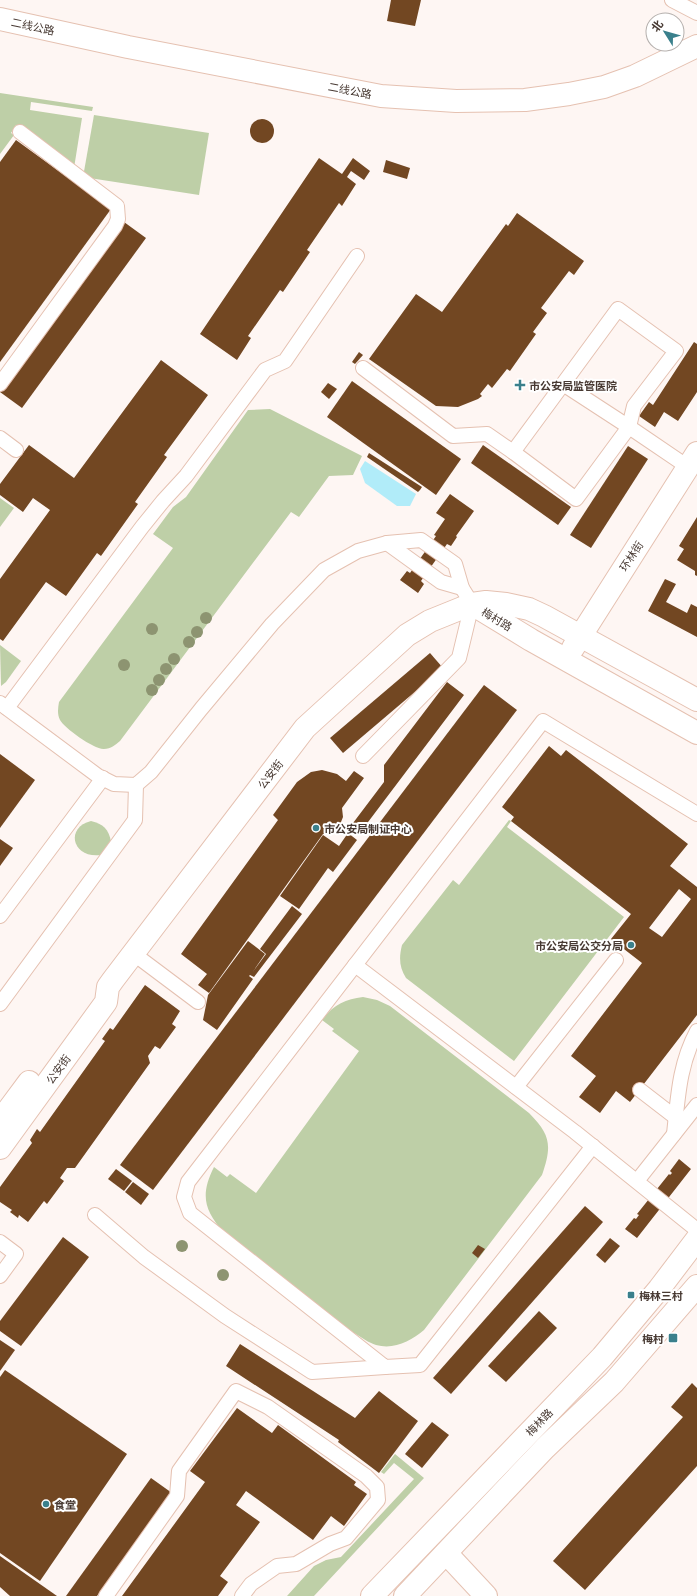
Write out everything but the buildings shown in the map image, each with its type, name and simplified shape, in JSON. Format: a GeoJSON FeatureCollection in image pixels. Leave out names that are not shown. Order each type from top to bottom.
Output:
{"type":"FeatureCollection","features":[{"type":"Feature","properties":{"kind":"street","name":"二线公路"},"geometry":{"type":"LineString","coordinates":[[0,19],[128,47],[381,96],[456,101],[525,100],[569,94],[604,87],[635,76],[697,46]]}},
{"type":"Feature","properties":{"kind":"street","name":"环林街"},"geometry":{"type":"LineString","coordinates":[[566,660],[693,460]]}},
{"type":"Feature","properties":{"kind":"street","name":"梅村路"},"geometry":{"type":"LineString","coordinates":[[467,596],[486,602],[506,604],[529,609],[697,700]]}},
{"type":"Feature","properties":{"kind":"street","name":"梅村路"},"geometry":{"type":"LineString","coordinates":[[467,596],[566,660],[697,733]]}},
{"type":"Feature","properties":{"kind":"street","name":"公安街"},"geometry":{"type":"LineString","coordinates":[[0,1121],[95,993],[108,987],[134,954],[305,728],[407,635],[467,596]]}},
{"type":"Feature","properties":{"kind":"street","name":"公安街"},"geometry":{"type":"LineString","coordinates":[[0,1148],[106,1002],[108,987]]}},
{"type":"Feature","properties":{"kind":"street","name":"梅林路"},"geometry":{"type":"LineString","coordinates":[[372,1596],[602,1357],[659,1289],[697,1239]]}},
{"type":"Feature","properties":{"kind":"street","name":"梅林路"},"geometry":{"type":"LineString","coordinates":[[405,1596],[545,1448],[614,1382],[697,1286]]}},
{"type":"Feature","properties":{"kind":"street"},"geometry":{"type":"LineString","coordinates":[[446,1553],[486,1596]]}},
{"type":"Feature","properties":{"kind":"lane"},"geometry":{"type":"LineString","coordinates":[[672,0],[697,13]]}},
{"type":"Feature","properties":{"kind":"lane"},"geometry":{"type":"LineString","coordinates":[[0,384],[115,226],[118,219],[117,206],[20,132]]}},
{"type":"Feature","properties":{"kind":"lane"},"geometry":{"type":"LineString","coordinates":[[357,256],[285,361],[265,370],[186,476],[163,500],[4,705],[103,778],[114,784],[136,785],[151,772],[272,624],[324,570],[358,550],[387,542],[421,540],[455,564],[467,596],[459,658],[363,756]]}},
{"type":"Feature","properties":{"kind":"lane"},"geometry":{"type":"LineString","coordinates":[[363,368],[453,436],[486,434],[513,452],[576,499],[628,427],[634,406],[676,351],[618,309],[513,452]]}},
{"type":"Feature","properties":{"kind":"lane"},"geometry":{"type":"LineString","coordinates":[[563,384],[628,427],[693,460]]}},
{"type":"Feature","properties":{"kind":"lane"},"geometry":{"type":"LineString","coordinates":[[0,438],[16,450]]}},
{"type":"Feature","properties":{"kind":"lane"},"geometry":{"type":"LineString","coordinates":[[387,542],[441,582],[467,596]]}},
{"type":"Feature","properties":{"kind":"lane"},"geometry":{"type":"LineString","coordinates":[[385,1367],[190,1213],[184,1197],[188,1182],[543,721],[697,814]]}},
{"type":"Feature","properties":{"kind":"lane"},"geometry":{"type":"LineString","coordinates":[[0,916],[103,778]]}},
{"type":"Feature","properties":{"kind":"lane"},"geometry":{"type":"LineString","coordinates":[[0,1004],[135,820],[136,785]]}},
{"type":"Feature","properties":{"kind":"lane"},"geometry":{"type":"LineString","coordinates":[[134,954],[198,1002]]}},
{"type":"Feature","properties":{"kind":"lane"},"geometry":{"type":"LineString","coordinates":[[516,1087],[616,960]]}},
{"type":"Feature","properties":{"kind":"lane"},"geometry":{"type":"LineString","coordinates":[[355,965],[593,1146],[697,1230]]}},
{"type":"Feature","properties":{"kind":"lane"},"geometry":{"type":"LineString","coordinates":[[674,1134],[676,1103],[681,1069],[697,1031]]}},
{"type":"Feature","properties":{"kind":"lane"},"geometry":{"type":"LineString","coordinates":[[640,1090],[676,1117]]}},
{"type":"Feature","properties":{"kind":"lane"},"geometry":{"type":"LineString","coordinates":[[637,1181],[697,1105]]}},
{"type":"Feature","properties":{"kind":"lane"},"geometry":{"type":"LineString","coordinates":[[95,1215],[144,1257],[225,1316],[312,1372],[420,1365],[593,1146]]}},
{"type":"Feature","properties":{"kind":"lane"},"geometry":{"type":"LineString","coordinates":[[0,1242],[16,1254],[0,1276]]}},
{"type":"Feature","properties":{"kind":"lane"},"geometry":{"type":"LineString","coordinates":[[106,1596],[177,1496],[179,1471],[236,1392],[268,1407],[366,1476],[377,1487],[378,1500],[346,1538],[330,1544],[296,1564],[277,1566],[251,1584],[242,1596]]}},
{"type":"Feature","properties":{"kind":"green space"},"geometry":{"type":"Polygon","coordinates":[[[0,93],[93,107],[92,111],[31,102],[30,110],[82,118],[74,168],[16,125],[11,133],[14,135],[0,154],[0,93]]]}},
{"type":"Feature","properties":{"kind":"green space"},"geometry":{"type":"Polygon","coordinates":[[[94,115],[209,133],[199,195],[83,177],[94,115]]]}},
{"type":"Feature","properties":{"kind":"green space"},"geometry":{"type":"Polygon","coordinates":[[[270,409],[362,456],[353,475],[329,476],[299,517],[291,512],[120,741],[106,749],[94,746],[80,738],[63,724],[58,716],[59,702],[173,548],[153,534],[173,507],[186,497],[248,410],[270,409]]]}},
{"type":"Feature","properties":{"kind":"green space"},"geometry":{"type":"Polygon","coordinates":[[[0,498],[14,508],[0,527],[0,498]]]}},
{"type":"Feature","properties":{"kind":"green space"},"geometry":{"type":"Polygon","coordinates":[[[0,645],[21,661],[6,682],[1,686],[0,645]]]}},
{"type":"Feature","properties":{"kind":"green space"},"geometry":{"type":"Polygon","coordinates":[[[509,820],[511,821],[507,827],[624,917],[514,1061],[406,978],[402,970],[400,958],[402,945],[453,880],[459,885],[509,820]]]}},
{"type":"Feature","properties":{"kind":"green space"},"geometry":{"type":"Polygon","coordinates":[[[91,821],[105,828],[110,837],[111,842],[101,855],[91,855],[84,852],[78,848],[75,842],[77,830],[91,821]]]}},
{"type":"Feature","properties":{"kind":"green space"},"geometry":{"type":"Polygon","coordinates":[[[363,997],[377,1000],[390,1006],[529,1113],[542,1128],[548,1141],[547,1156],[542,1175],[424,1330],[414,1338],[402,1344],[389,1346],[373,1344],[354,1333],[224,1233],[212,1217],[206,1202],[207,1186],[214,1167],[227,1177],[230,1174],[256,1193],[359,1051],[332,1031],[334,1029],[322,1020],[331,1010],[345,1001],[363,997]]]}},
{"type":"Feature","properties":{"kind":"green space"},"geometry":{"type":"Polygon","coordinates":[[[395,1454],[424,1478],[314,1596],[287,1596],[314,1566],[326,1560],[341,1557],[414,1479],[394,1463],[384,1474],[381,1472],[395,1454]]]}},
{"type":"Feature","properties":{"kind":"water"},"geometry":{"type":"Polygon","coordinates":[[[365,461],[416,494],[410,506],[397,506],[365,483],[360,469],[365,461]]]}},
{"type":"Feature","properties":{"kind":"place","name":"市公安局监管医院"},"geometry":{"type":"Point","coordinates":[520,385]}},
{"type":"Feature","properties":{"kind":"place","name":"市公安局制证中心"},"geometry":{"type":"Point","coordinates":[316,828]}},
{"type":"Feature","properties":{"kind":"place","name":"市公安局公交分局"},"geometry":{"type":"Point","coordinates":[631,945]}},
{"type":"Feature","properties":{"kind":"place","name":"梅林三村"},"geometry":{"type":"Point","coordinates":[631,1295]}},
{"type":"Feature","properties":{"kind":"place","name":"梅村"},"geometry":{"type":"Point","coordinates":[673,1338]}},
{"type":"Feature","properties":{"kind":"place","name":"食堂"},"geometry":{"type":"Point","coordinates":[46,1504]}}]}
